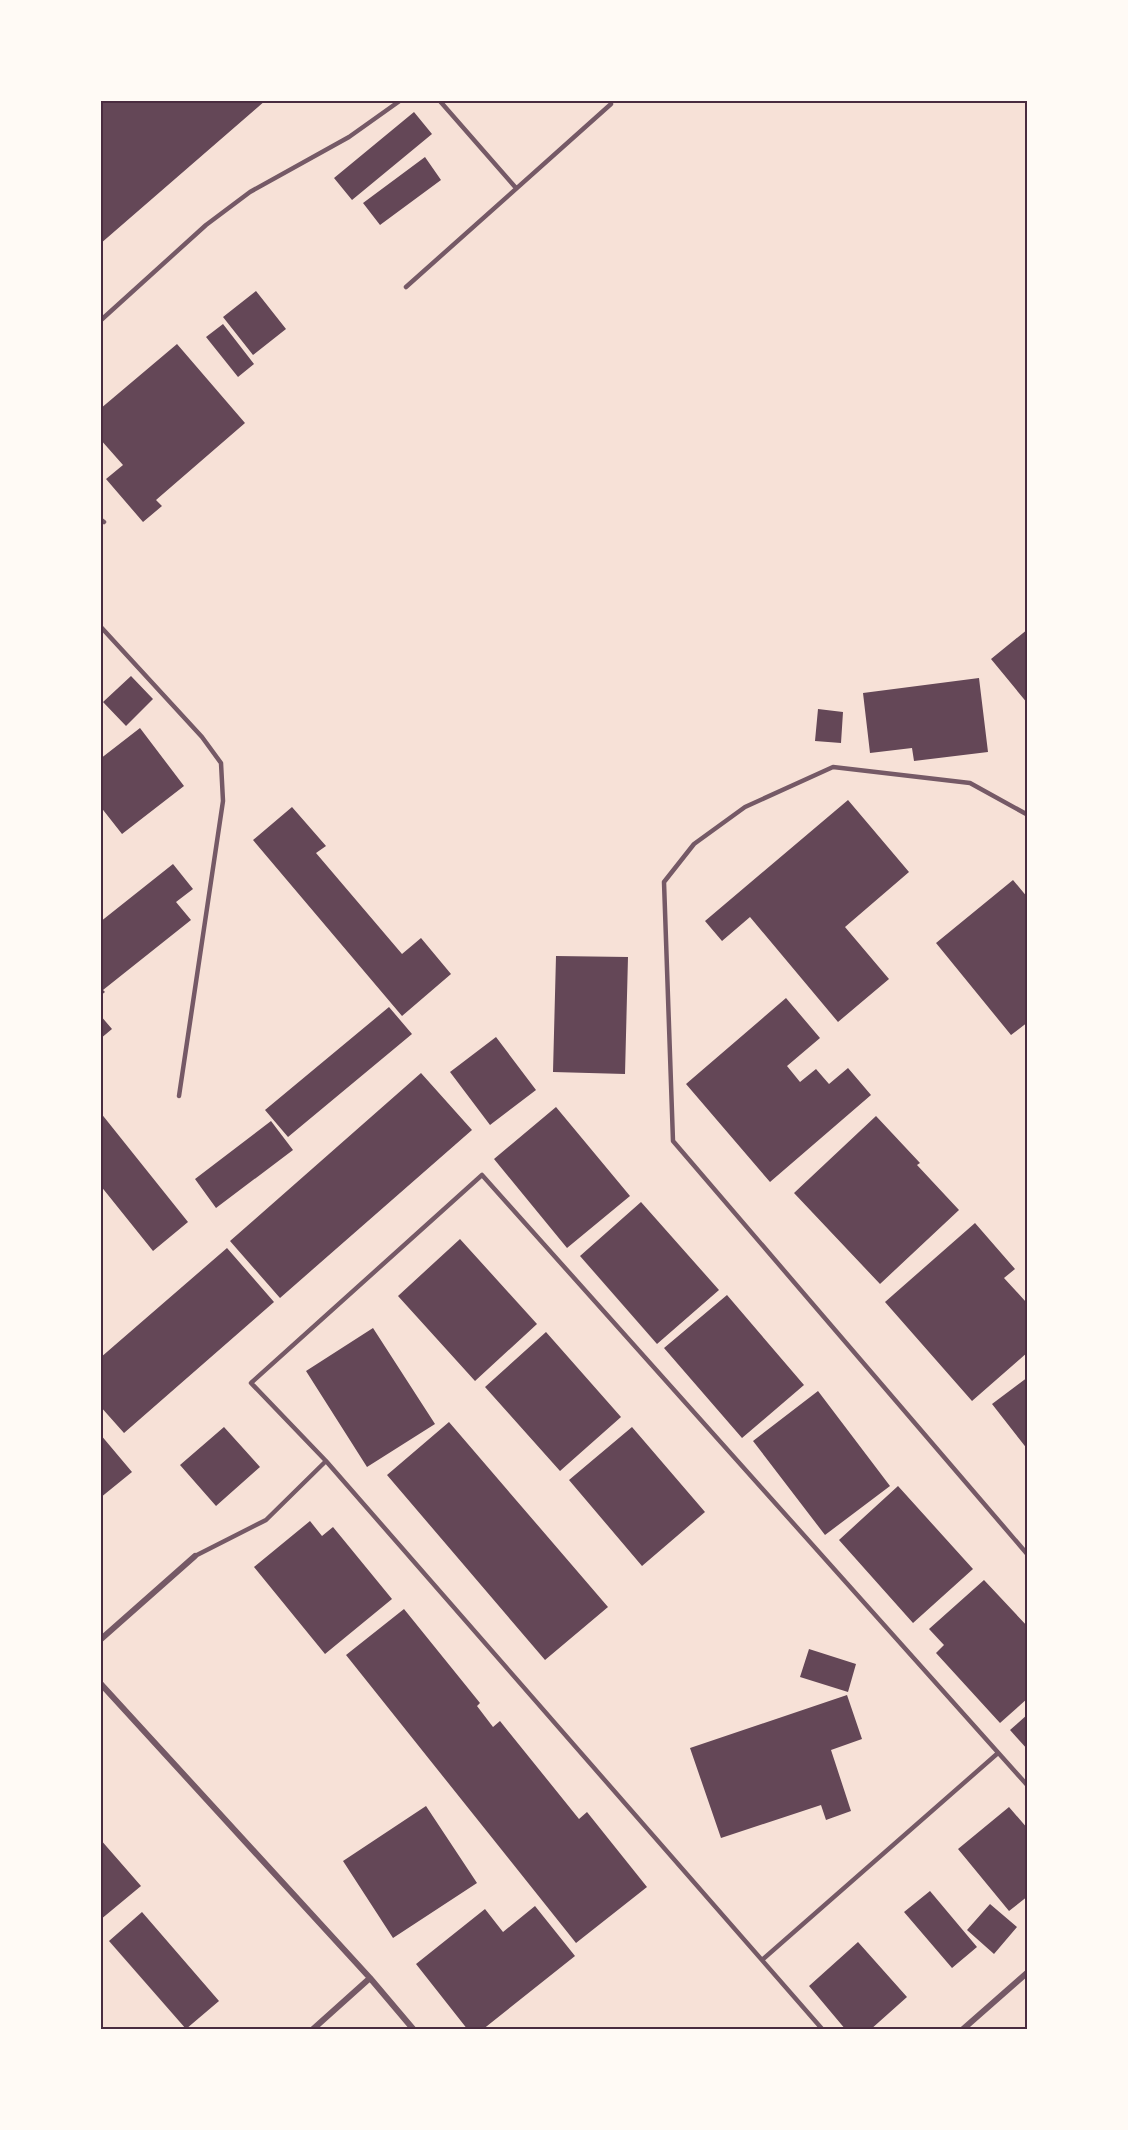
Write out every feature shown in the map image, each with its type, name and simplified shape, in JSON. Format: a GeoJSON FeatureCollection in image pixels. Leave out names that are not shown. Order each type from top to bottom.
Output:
{"type":"FeatureCollection","features":[{"type":"Feature","properties":{"kind":"street"},"geometry":{"type":"LineString","coordinates":[[100,1640],[195,1556]]}},
{"type":"Feature","properties":{"kind":"street"},"geometry":{"type":"LineString","coordinates":[[100,1683],[370,1978],[414,2030]]}},
{"type":"Feature","properties":{"kind":"street"},"geometry":{"type":"LineString","coordinates":[[962,2030],[1028,1972]]}},
{"type":"Feature","properties":{"kind":"street"},"geometry":{"type":"LineString","coordinates":[[312,2030],[370,1978]]}},
{"type":"Feature","properties":{"kind":"lane"},"geometry":{"type":"LineString","coordinates":[[100,321],[206,225],[250,192],[350,137],[401,100]]}},
{"type":"Feature","properties":{"kind":"lane"},"geometry":{"type":"LineString","coordinates":[[439,100],[516,188]]}},
{"type":"Feature","properties":{"kind":"lane"},"geometry":{"type":"LineString","coordinates":[[406,287],[611,104]]}},
{"type":"Feature","properties":{"kind":"lane"},"geometry":{"type":"LineString","coordinates":[[100,626],[202,737],[221,763],[222,801],[180,1096]]}},
{"type":"Feature","properties":{"kind":"lane"},"geometry":{"type":"LineString","coordinates":[[1028,815],[970,783],[833,766],[745,807],[694,844],[664,882],[673,1141],[1028,1555]]}},
{"type":"Feature","properties":{"kind":"lane"},"geometry":{"type":"LineString","coordinates":[[823,2030],[326,1461],[251,1383],[482,1174],[1028,1786]]}},
{"type":"Feature","properties":{"kind":"lane"},"geometry":{"type":"LineString","coordinates":[[195,1556],[266,1520],[326,1461]]}},
{"type":"Feature","properties":{"kind":"lane"},"geometry":{"type":"LineString","coordinates":[[762,1960],[998,1753]]}},
{"type":"Feature","properties":{"kind":"building"},"geometry":{"type":"Polygon","coordinates":[[[100,100],[266,100],[100,244],[100,100]]]}},
{"type":"Feature","properties":{"kind":"building"},"geometry":{"type":"Polygon","coordinates":[[[414,112],[432,134],[352,200],[334,178],[414,112]]]}},
{"type":"Feature","properties":{"kind":"building"},"geometry":{"type":"Polygon","coordinates":[[[425,157],[441,180],[380,225],[363,203],[425,157]]]}},
{"type":"Feature","properties":{"kind":"building"},"geometry":{"type":"Polygon","coordinates":[[[256,291],[286,329],[253,355],[223,317],[256,291]]]}},
{"type":"Feature","properties":{"kind":"building"},"geometry":{"type":"Polygon","coordinates":[[[223,324],[254,364],[238,377],[206,337],[223,324]]]}},
{"type":"Feature","properties":{"kind":"building"},"geometry":{"type":"Polygon","coordinates":[[[177,344],[245,423],[156,500],[162,506],[143,522],[106,479],[123,465],[100,439],[100,409],[177,344]]]}},
{"type":"Feature","properties":{"kind":"building"},"geometry":{"type":"Polygon","coordinates":[[[1028,629],[1028,704],[991,659],[1028,629]]]}},
{"type":"Feature","properties":{"kind":"building"},"geometry":{"type":"Polygon","coordinates":[[[131,676],[153,699],[126,726],[103,702],[131,676]]]}},
{"type":"Feature","properties":{"kind":"building"},"geometry":{"type":"Polygon","coordinates":[[[979,678],[988,752],[914,761],[912,748],[870,753],[863,693],[979,678]]]}},
{"type":"Feature","properties":{"kind":"building"},"geometry":{"type":"Polygon","coordinates":[[[818,709],[843,712],[841,743],[815,741],[818,709]]]}},
{"type":"Feature","properties":{"kind":"building"},"geometry":{"type":"Polygon","coordinates":[[[140,728],[184,786],[122,834],[100,806],[100,759],[140,728]]]}},
{"type":"Feature","properties":{"kind":"building"},"geometry":{"type":"Polygon","coordinates":[[[848,800],[909,872],[845,927],[889,979],[838,1022],[750,917],[722,941],[705,921],[848,800]]]}},
{"type":"Feature","properties":{"kind":"building"},"geometry":{"type":"Polygon","coordinates":[[[292,807],[326,846],[316,853],[402,954],[421,938],[451,974],[402,1016],[253,840],[292,807]]]}},
{"type":"Feature","properties":{"kind":"building"},"geometry":{"type":"Polygon","coordinates":[[[173,864],[193,889],[176,902],[191,920],[103,990],[105,992],[100,996],[100,922],[173,864]]]}},
{"type":"Feature","properties":{"kind":"building"},"geometry":{"type":"Polygon","coordinates":[[[1013,880],[1028,898],[1028,958],[1025,960],[1028,963],[1028,1022],[1011,1035],[936,943],[1013,880]]]}},
{"type":"Feature","properties":{"kind":"building"},"geometry":{"type":"Polygon","coordinates":[[[556,956],[628,957],[625,1074],[553,1072],[556,956]]]}},
{"type":"Feature","properties":{"kind":"building"},"geometry":{"type":"Polygon","coordinates":[[[786,998],[820,1038],[787,1066],[800,1082],[816,1069],[829,1084],[848,1068],[871,1095],[770,1182],[686,1084],[786,998]]]}},
{"type":"Feature","properties":{"kind":"building"},"geometry":{"type":"Polygon","coordinates":[[[389,1007],[412,1034],[288,1137],[265,1110],[389,1007]]]}},
{"type":"Feature","properties":{"kind":"building"},"geometry":{"type":"Polygon","coordinates":[[[100,1015],[112,1029],[100,1039],[100,1015]]]}},
{"type":"Feature","properties":{"kind":"building"},"geometry":{"type":"Polygon","coordinates":[[[496,1037],[536,1090],[490,1125],[450,1072],[496,1037]]]}},
{"type":"Feature","properties":{"kind":"building"},"geometry":{"type":"Polygon","coordinates":[[[421,1073],[472,1130],[280,1298],[230,1241],[421,1073]]]}},
{"type":"Feature","properties":{"kind":"building"},"geometry":{"type":"Polygon","coordinates":[[[556,1107],[630,1196],[567,1248],[494,1159],[556,1107]]]}},
{"type":"Feature","properties":{"kind":"building"},"geometry":{"type":"Polygon","coordinates":[[[100,1112],[188,1222],[153,1251],[100,1185],[100,1112]]]}},
{"type":"Feature","properties":{"kind":"building"},"geometry":{"type":"Polygon","coordinates":[[[876,1116],[920,1163],[917,1165],[959,1210],[880,1284],[794,1193],[876,1116]]]}},
{"type":"Feature","properties":{"kind":"building"},"geometry":{"type":"Polygon","coordinates":[[[271,1121],[293,1150],[216,1208],[195,1179],[271,1121]]]}},
{"type":"Feature","properties":{"kind":"building"},"geometry":{"type":"Polygon","coordinates":[[[641,1202],[719,1290],[657,1344],[580,1256],[641,1202]]]}},
{"type":"Feature","properties":{"kind":"building"},"geometry":{"type":"Polygon","coordinates":[[[975,1223],[1015,1269],[1004,1278],[1026,1302],[1028,1301],[1028,1352],[972,1401],[885,1302],[975,1223]]]}},
{"type":"Feature","properties":{"kind":"building"},"geometry":{"type":"Polygon","coordinates":[[[460,1239],[537,1324],[475,1381],[398,1296],[460,1239]]]}},
{"type":"Feature","properties":{"kind":"building"},"geometry":{"type":"Polygon","coordinates":[[[227,1248],[274,1302],[124,1433],[100,1406],[100,1358],[227,1248]]]}},
{"type":"Feature","properties":{"kind":"building"},"geometry":{"type":"Polygon","coordinates":[[[727,1295],[804,1385],[742,1438],[664,1348],[727,1295]]]}},
{"type":"Feature","properties":{"kind":"building"},"geometry":{"type":"Polygon","coordinates":[[[373,1328],[435,1424],[367,1467],[306,1371],[373,1328]]]}},
{"type":"Feature","properties":{"kind":"building"},"geometry":{"type":"Polygon","coordinates":[[[546,1332],[621,1417],[560,1471],[485,1387],[546,1332]]]}},
{"type":"Feature","properties":{"kind":"building"},"geometry":{"type":"Polygon","coordinates":[[[1028,1377],[1028,1450],[992,1404],[1028,1377]]]}},
{"type":"Feature","properties":{"kind":"building"},"geometry":{"type":"Polygon","coordinates":[[[818,1391],[890,1486],[825,1535],[753,1441],[818,1391]]]}},
{"type":"Feature","properties":{"kind":"building"},"geometry":{"type":"Polygon","coordinates":[[[449,1422],[608,1607],[545,1660],[387,1475],[449,1422]]]}},
{"type":"Feature","properties":{"kind":"building"},"geometry":{"type":"Polygon","coordinates":[[[224,1427],[260,1467],[216,1506],[180,1465],[224,1427]]]}},
{"type":"Feature","properties":{"kind":"building"},"geometry":{"type":"Polygon","coordinates":[[[632,1427],[705,1512],[642,1566],[569,1480],[632,1427]]]}},
{"type":"Feature","properties":{"kind":"building"},"geometry":{"type":"Polygon","coordinates":[[[100,1434],[132,1472],[100,1498],[100,1434]]]}},
{"type":"Feature","properties":{"kind":"building"},"geometry":{"type":"Polygon","coordinates":[[[898,1486],[973,1569],[913,1623],[839,1540],[898,1486]]]}},
{"type":"Feature","properties":{"kind":"building"},"geometry":{"type":"Polygon","coordinates":[[[310,1521],[322,1536],[333,1527],[392,1599],[325,1654],[254,1567],[310,1521]]]}},
{"type":"Feature","properties":{"kind":"building"},"geometry":{"type":"Polygon","coordinates":[[[984,1580],[1028,1627],[1028,1698],[1000,1723],[936,1653],[944,1645],[929,1629],[984,1580]]]}},
{"type":"Feature","properties":{"kind":"building"},"geometry":{"type":"Polygon","coordinates":[[[404,1609],[480,1703],[477,1706],[493,1727],[500,1721],[579,1819],[587,1812],[647,1887],[576,1943],[346,1655],[404,1609]]]}},
{"type":"Feature","properties":{"kind":"building"},"geometry":{"type":"Polygon","coordinates":[[[809,1649],[856,1664],[848,1692],[800,1677],[809,1649]]]}},
{"type":"Feature","properties":{"kind":"building"},"geometry":{"type":"Polygon","coordinates":[[[847,1695],[862,1739],[831,1750],[851,1811],[826,1820],[821,1805],[721,1838],[690,1748],[847,1695]]]}},
{"type":"Feature","properties":{"kind":"building"},"geometry":{"type":"Polygon","coordinates":[[[1028,1714],[1028,1750],[1010,1730],[1028,1714]]]}},
{"type":"Feature","properties":{"kind":"building"},"geometry":{"type":"Polygon","coordinates":[[[426,1806],[477,1883],[393,1938],[343,1861],[426,1806]]]}},
{"type":"Feature","properties":{"kind":"building"},"geometry":{"type":"Polygon","coordinates":[[[1009,1807],[1028,1829],[1028,1896],[1009,1911],[958,1849],[1009,1807]]]}},
{"type":"Feature","properties":{"kind":"building"},"geometry":{"type":"Polygon","coordinates":[[[100,1839],[141,1886],[100,1920],[100,1839]]]}},
{"type":"Feature","properties":{"kind":"building"},"geometry":{"type":"Polygon","coordinates":[[[930,1891],[977,1947],[952,1968],[904,1912],[930,1891]]]}},
{"type":"Feature","properties":{"kind":"building"},"geometry":{"type":"Polygon","coordinates":[[[990,1904],[1017,1927],[994,1954],[967,1930],[990,1904]]]}},
{"type":"Feature","properties":{"kind":"building"},"geometry":{"type":"Polygon","coordinates":[[[535,1906],[575,1956],[482,2030],[468,2030],[416,1964],[485,1909],[503,1932],[535,1906]]]}},
{"type":"Feature","properties":{"kind":"building"},"geometry":{"type":"Polygon","coordinates":[[[142,1912],[219,2001],[186,2029],[109,1941],[142,1912]]]}},
{"type":"Feature","properties":{"kind":"building"},"geometry":{"type":"Polygon","coordinates":[[[858,1942],[907,1997],[870,2030],[846,2030],[809,1986],[858,1942]]]}}]}
